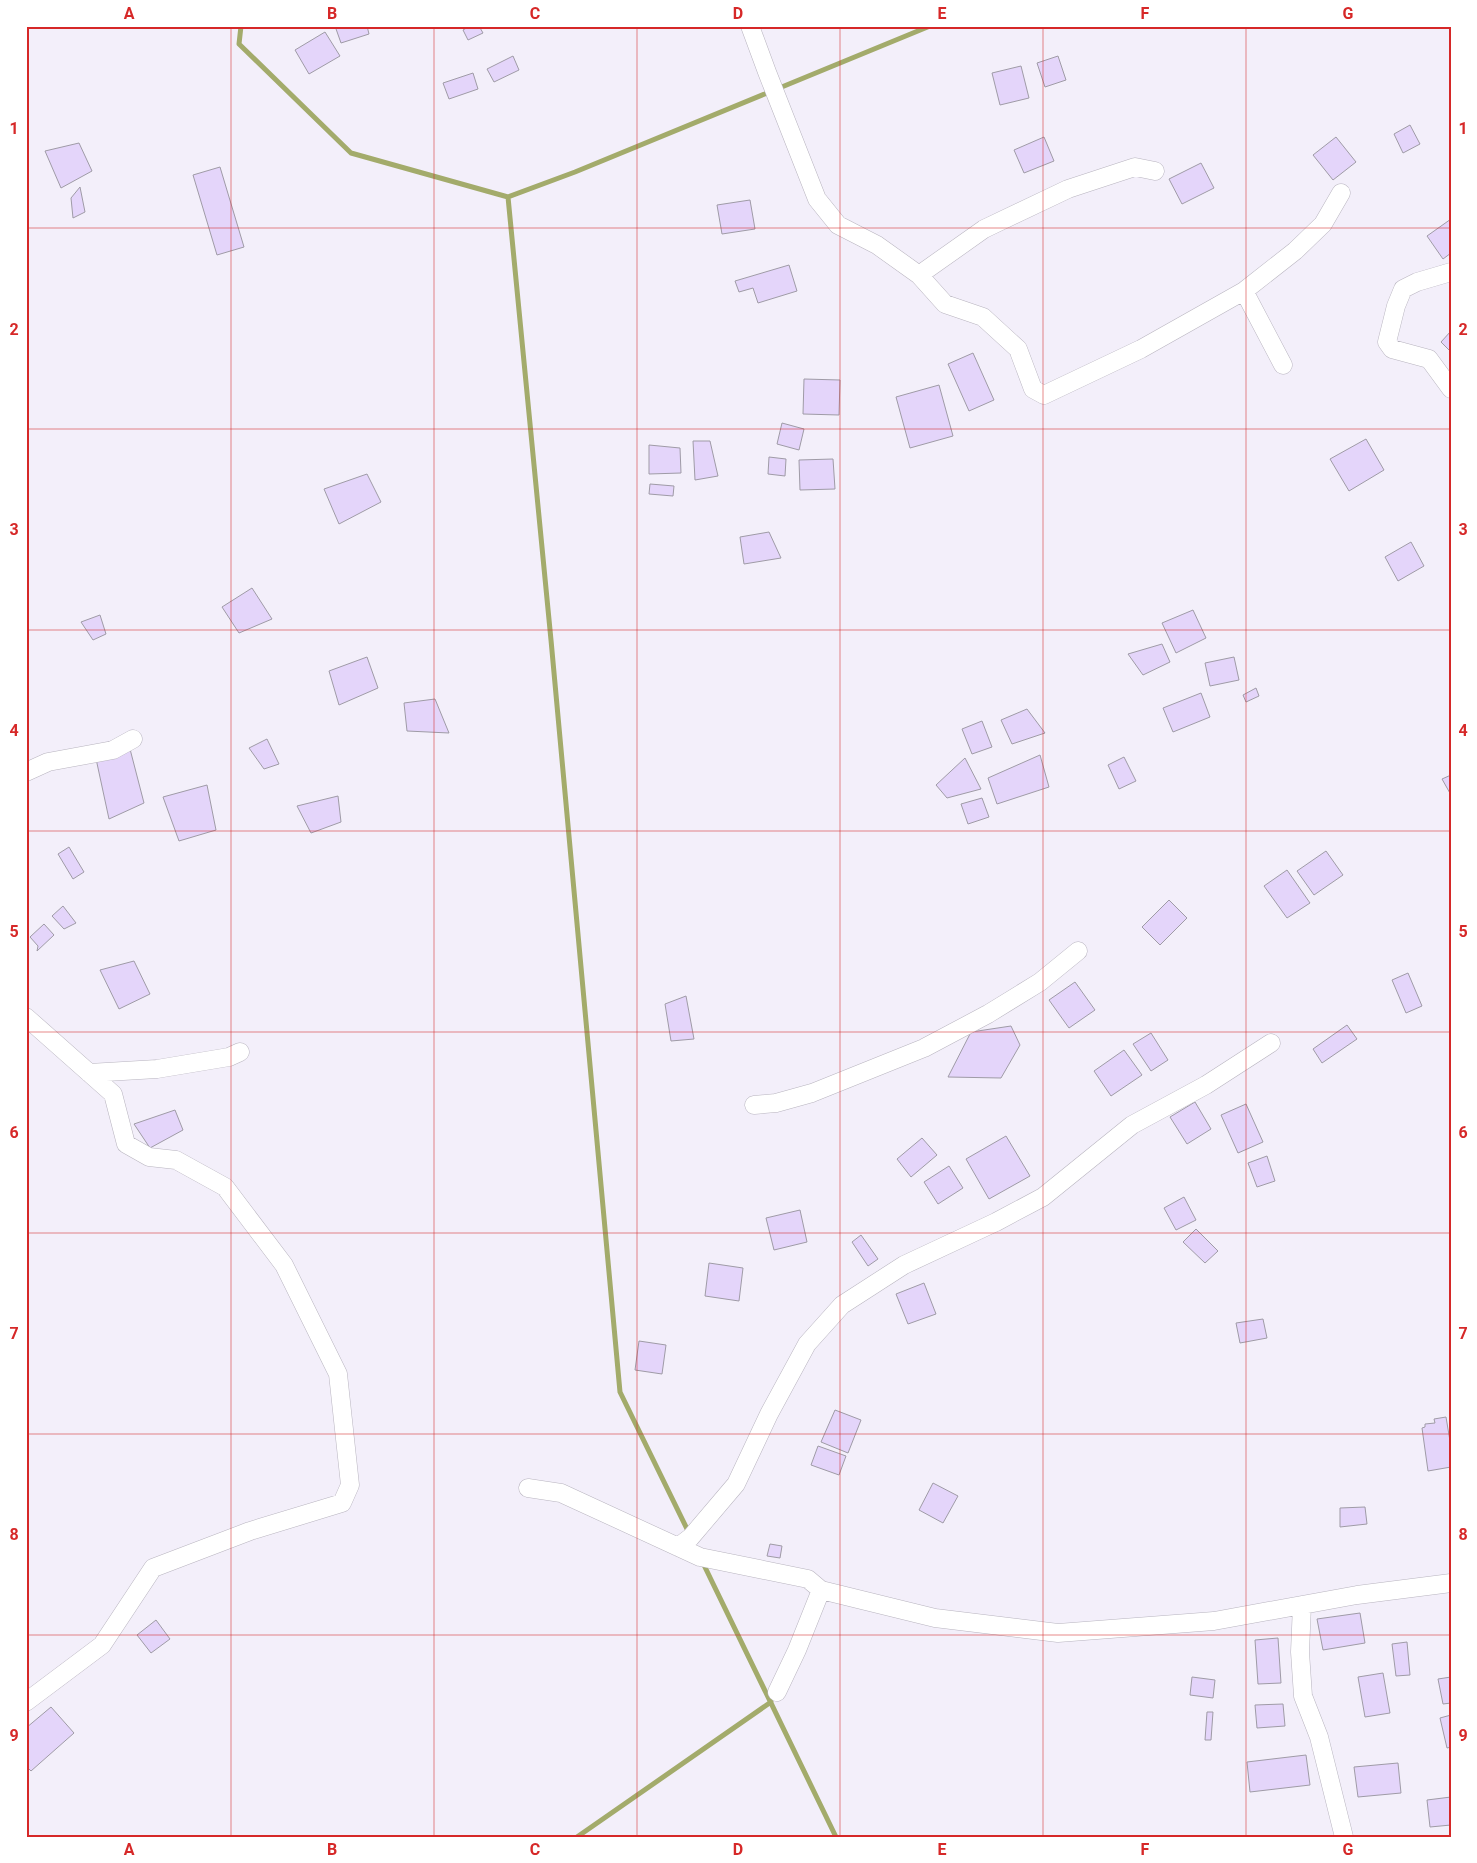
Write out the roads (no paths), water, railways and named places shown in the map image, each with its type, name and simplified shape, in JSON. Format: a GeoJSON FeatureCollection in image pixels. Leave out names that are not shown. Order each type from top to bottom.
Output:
{"type":"FeatureCollection","features":[{"type":"Feature","properties":{"kind":"street"},"geometry":{"type":"LineString","coordinates":[[750,26],[818,199],[838,225],[877,245],[919,275],[945,304],[983,318],[1018,349],[1033,389],[1044,395],[1141,349],[1244,291],[1295,251],[1323,224],[1341,193]]}},
{"type":"Feature","properties":{"kind":"street"},"geometry":{"type":"LineString","coordinates":[[919,275],[984,229],[1068,189],[1135,167],[1155,171]]}},
{"type":"Feature","properties":{"kind":"street"},"geometry":{"type":"LineString","coordinates":[[1451,272],[1417,282],[1403,289],[1396,306],[1388,342],[1392,349],[1429,359],[1451,389]]}},
{"type":"Feature","properties":{"kind":"street"},"geometry":{"type":"LineString","coordinates":[[1244,291],[1283,365]]}},
{"type":"Feature","properties":{"kind":"street"},"geometry":{"type":"LineString","coordinates":[[26,772],[48,762],[113,750],[133,739]]}},
{"type":"Feature","properties":{"kind":"street"},"geometry":{"type":"LineString","coordinates":[[754,1105],[776,1103],[812,1093],[924,1048],[988,1014],[1040,982],[1078,951]]}},
{"type":"Feature","properties":{"kind":"street"},"geometry":{"type":"LineString","coordinates":[[26,1017],[112,1094],[126,1144],[149,1157],[176,1160],[225,1187],[284,1265],[338,1374],[350,1486],[342,1503],[250,1531],[152,1568],[102,1645],[26,1702]]}},
{"type":"Feature","properties":{"kind":"street"},"geometry":{"type":"LineString","coordinates":[[678,1546],[691,1537],[736,1484],[769,1414],[807,1344],[842,1305],[904,1265],[996,1222],[1043,1197],[1132,1125],[1206,1085],[1271,1043]]}},
{"type":"Feature","properties":{"kind":"street"},"geometry":{"type":"LineString","coordinates":[[89,1073],[157,1069],[229,1057],[240,1052]]}},
{"type":"Feature","properties":{"kind":"street"},"geometry":{"type":"LineString","coordinates":[[528,1488],[561,1493],[700,1557],[808,1579],[821,1590],[935,1618],[1058,1633],[1214,1621],[1357,1595],[1451,1583]]}},
{"type":"Feature","properties":{"kind":"street"},"geometry":{"type":"LineString","coordinates":[[777,1692],[797,1650],[821,1590]]}},
{"type":"Feature","properties":{"kind":"street"},"geometry":{"type":"LineString","coordinates":[[1302,1605],[1300,1652],[1303,1696],[1319,1737],[1344,1837]]}},
{"type":"Feature","properties":{"kind":"waterway"},"geometry":{"type":"LineString","coordinates":[[241,26],[239,44],[351,153],[508,197],[620,1392],[689,1533]]}},
{"type":"Feature","properties":{"kind":"waterway"},"geometry":{"type":"LineString","coordinates":[[508,197],[575,172],[930,26]]}},
{"type":"Feature","properties":{"kind":"waterway"},"geometry":{"type":"LineString","coordinates":[[702,1561],[836,1837]]}},
{"type":"Feature","properties":{"kind":"waterway"},"geometry":{"type":"LineString","coordinates":[[577,1837],[771,1702]]}}]}
